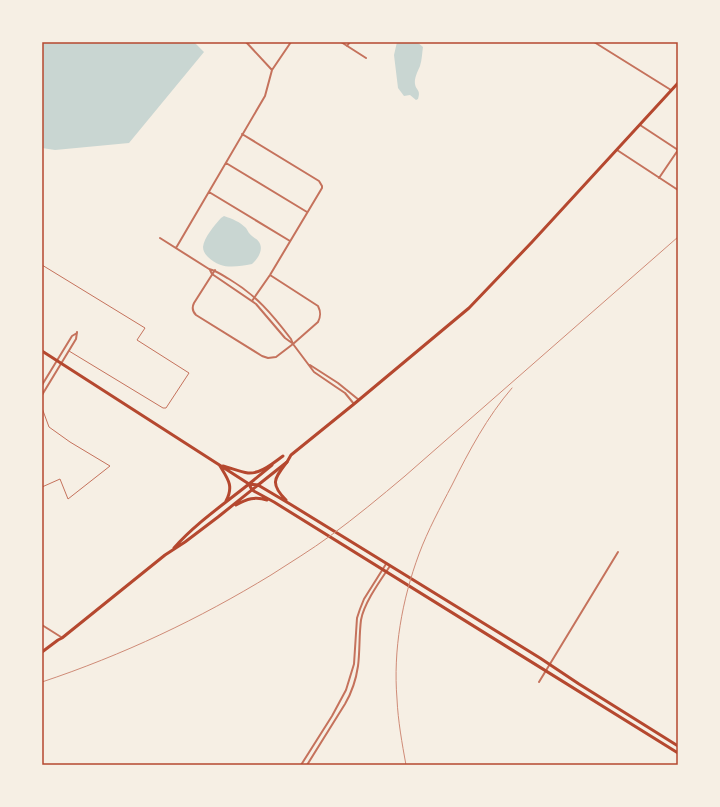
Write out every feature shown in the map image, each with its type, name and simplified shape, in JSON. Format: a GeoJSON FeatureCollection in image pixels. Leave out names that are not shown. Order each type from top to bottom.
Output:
{"type":"FeatureCollection","features":[{"type":"Feature","properties":{"kind":"main road"},"geometry":{"type":"LineString","coordinates":[[290,504],[278,491],[275,483],[278,475],[291,455],[469,308],[532,242],[678,83]]}},
{"type":"Feature","properties":{"kind":"main road"},"geometry":{"type":"LineString","coordinates":[[42,351],[249,484],[258,485],[290,504],[549,664],[678,746]]}},
{"type":"Feature","properties":{"kind":"main road"},"geometry":{"type":"LineString","coordinates":[[219,464],[246,472],[255,472],[261,470],[283,456],[291,455]]}},
{"type":"Feature","properties":{"kind":"main road"},"geometry":{"type":"LineString","coordinates":[[42,652],[62,638],[171,550],[182,539],[283,456]]}},
{"type":"Feature","properties":{"kind":"main road"},"geometry":{"type":"LineString","coordinates":[[171,550],[185,542],[287,462]]}},
{"type":"Feature","properties":{"kind":"main road"},"geometry":{"type":"LineString","coordinates":[[219,464],[228,480],[230,490],[230,494],[225,503]]}},
{"type":"Feature","properties":{"kind":"main road"},"geometry":{"type":"LineString","coordinates":[[249,484],[252,490],[274,502],[678,753]]}},
{"type":"Feature","properties":{"kind":"main road"},"geometry":{"type":"LineString","coordinates":[[229,508],[255,497],[274,502]]}},
{"type":"Feature","properties":{"kind":"street"},"geometry":{"type":"LineString","coordinates":[[246,42],[272,70]]}},
{"type":"Feature","properties":{"kind":"street"},"geometry":{"type":"LineString","coordinates":[[176,248],[265,96],[272,70],[291,42]]}},
{"type":"Feature","properties":{"kind":"street"},"geometry":{"type":"LineString","coordinates":[[341,42],[366,58]]}},
{"type":"Feature","properties":{"kind":"street"},"geometry":{"type":"LineString","coordinates":[[347,46],[350,42]]}},
{"type":"Feature","properties":{"kind":"street"},"geometry":{"type":"LineString","coordinates":[[594,42],[671,90]]}},
{"type":"Feature","properties":{"kind":"street"},"geometry":{"type":"LineString","coordinates":[[640,125],[678,150],[659,178]]}},
{"type":"Feature","properties":{"kind":"street"},"geometry":{"type":"LineString","coordinates":[[242,134],[320,181],[322,186],[270,275],[252,301]]}},
{"type":"Feature","properties":{"kind":"street"},"geometry":{"type":"LineString","coordinates":[[617,150],[678,189]]}},
{"type":"Feature","properties":{"kind":"street"},"geometry":{"type":"LineString","coordinates":[[226,163],[307,212]]}},
{"type":"Feature","properties":{"kind":"street"},"geometry":{"type":"LineString","coordinates":[[209,192],[290,241]]}},
{"type":"Feature","properties":{"kind":"street"},"geometry":{"type":"LineString","coordinates":[[160,238],[209,269],[215,270],[242,286],[255,297],[280,324],[292,339],[293,344]]}},
{"type":"Feature","properties":{"kind":"street"},"geometry":{"type":"LineString","coordinates":[[209,269],[212,274],[252,301],[285,338],[293,344],[314,372],[345,393],[354,404]]}},
{"type":"Feature","properties":{"kind":"street"},"geometry":{"type":"LineString","coordinates":[[215,270],[194,302],[193,309],[195,313],[265,358],[276,357],[318,322],[320,318],[318,306],[270,275]]}},
{"type":"Feature","properties":{"kind":"street"},"geometry":{"type":"LineString","coordinates":[[42,385],[72,336],[77,332],[76,339],[42,395]]}},
{"type":"Feature","properties":{"kind":"street"},"geometry":{"type":"LineString","coordinates":[[309,365],[338,383],[359,400]]}},
{"type":"Feature","properties":{"kind":"street"},"geometry":{"type":"LineString","coordinates":[[539,682],[618,552]]}},
{"type":"Feature","properties":{"kind":"street"},"geometry":{"type":"LineString","coordinates":[[301,765],[332,716],[346,690],[354,664],[357,618],[364,599],[386,564]]}},
{"type":"Feature","properties":{"kind":"street"},"geometry":{"type":"LineString","coordinates":[[307,765],[351,694],[356,678],[364,610],[390,566]]}},
{"type":"Feature","properties":{"kind":"street"},"geometry":{"type":"LineString","coordinates":[[42,625],[62,638]]}},
{"type":"Feature","properties":{"kind":"lane"},"geometry":{"type":"LineString","coordinates":[[42,265],[145,328],[137,340],[188,372],[166,408],[163,408],[69,351]]}},
{"type":"Feature","properties":{"kind":"lane"},"geometry":{"type":"LineString","coordinates":[[42,408],[49,427],[70,442],[110,466],[68,499],[60,479],[42,487]]}},
{"type":"Feature","properties":{"kind":"shaded area"},"geometry":{"type":"Polygon","coordinates":[[[44,42],[194,42],[204,52],[129,143],[55,150],[42,148],[42,44],[44,42]]]}},
{"type":"Feature","properties":{"kind":"shaded area"},"geometry":{"type":"Polygon","coordinates":[[[397,42],[417,42],[423,47],[421,64],[415,79],[419,92],[418,99],[416,100],[410,95],[404,96],[398,88],[394,55],[397,42]]]}},
{"type":"Feature","properties":{"kind":"shaded area"},"geometry":{"type":"Polygon","coordinates":[[[224,216],[241,224],[259,242],[261,251],[252,264],[234,267],[223,266],[213,261],[204,252],[203,247],[205,239],[224,216]]]}},
{"type":"Feature","properties":{"kind":"railway"},"geometry":{"type":"LineString","coordinates":[[42,682],[131,648],[188,621],[244,591],[323,541],[359,514],[405,476],[678,237]]}},
{"type":"Feature","properties":{"kind":"railway"},"geometry":{"type":"LineString","coordinates":[[406,765],[399,724],[396,662],[400,625],[413,571],[426,536],[458,472],[494,411],[512,388]]}}]}
